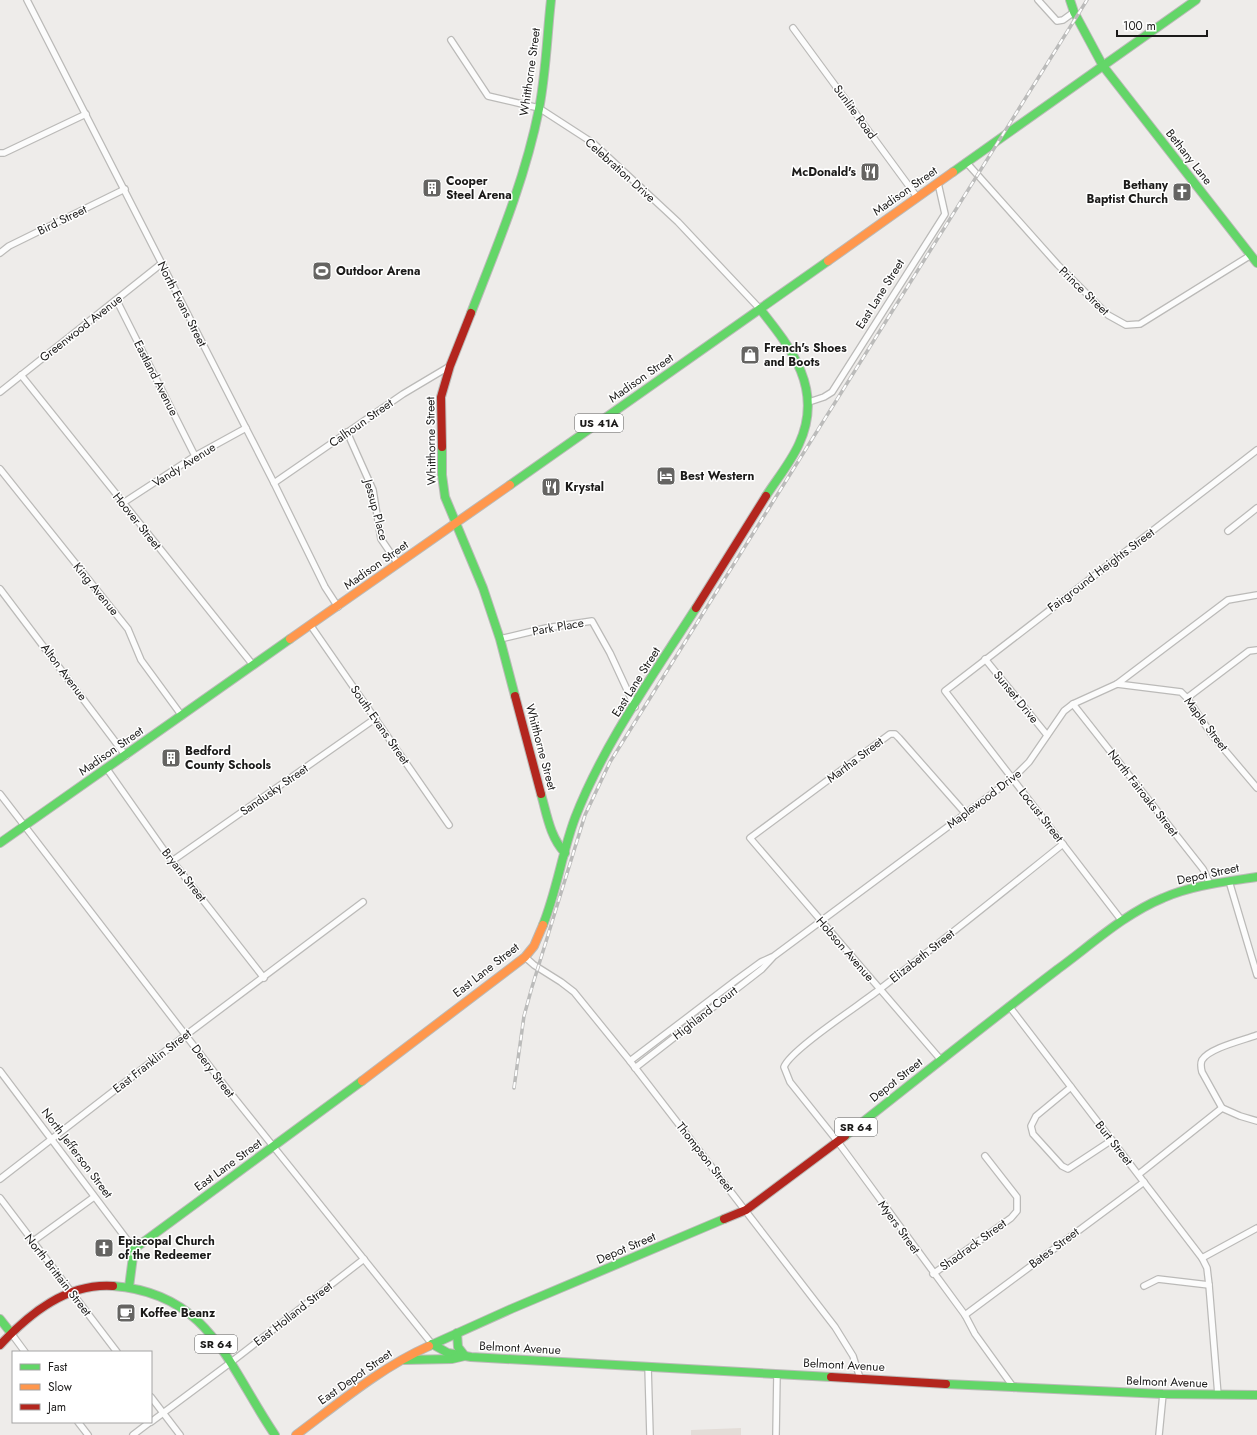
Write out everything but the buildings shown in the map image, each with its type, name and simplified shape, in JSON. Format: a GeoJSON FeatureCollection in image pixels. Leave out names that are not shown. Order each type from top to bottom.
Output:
{"type":"FeatureCollection","features":[{"type":"Feature","properties":{"kind":"main road","name":"Whitthorne Street"},"geometry":{"type":"LineString","coordinates":[[551,0],[539,108],[526,161],[507,221],[450,366],[441,397],[442,475],[445,496],[484,588],[500,639],[552,830],[557,844],[565,853]]}},
{"type":"Feature","properties":{"kind":"main road"},"geometry":{"type":"LineString","coordinates":[[1070,0],[1074,12],[1103,66]]}},
{"type":"Feature","properties":{"kind":"main road","name":"Madison Street"},"geometry":{"type":"LineString","coordinates":[[0,843],[126,756],[253,665],[311,626],[1196,0]]}},
{"type":"Feature","properties":{"kind":"main road","name":"Bethany Lane"},"geometry":{"type":"LineString","coordinates":[[1103,66],[1257,263]]}},
{"type":"Feature","properties":{"kind":"main road","name":"East Lane Street"},"geometry":{"type":"LineString","coordinates":[[134,1249],[272,1148],[525,957],[534,946],[575,818],[593,778],[613,741],[799,444],[805,428],[808,402],[807,384],[796,358],[760,309]]}},
{"type":"Feature","properties":{"kind":"main road","name":"Depot Street"},"geometry":{"type":"LineString","coordinates":[[432,1344],[746,1210],[838,1142],[1009,1006],[1122,921],[1162,898],[1186,890],[1210,884],[1257,877]]}},
{"type":"Feature","properties":{"kind":"main road"},"geometry":{"type":"LineString","coordinates":[[128,1286],[134,1249]]}},
{"type":"Feature","properties":{"kind":"main road","name":"SR 64"},"geometry":{"type":"LineString","coordinates":[[0,1345],[11,1333],[47,1305],[71,1292],[98,1286],[128,1286],[160,1295],[189,1312],[208,1330],[257,1410],[275,1435]]}},
{"type":"Feature","properties":{"kind":"main road"},"geometry":{"type":"LineString","coordinates":[[0,1319],[11,1333]]}},
{"type":"Feature","properties":{"kind":"main road","name":"SR 64"},"geometry":{"type":"LineString","coordinates":[[0,1337],[11,1333]]}},
{"type":"Feature","properties":{"kind":"main road"},"geometry":{"type":"LineString","coordinates":[[400,1360],[452,1359],[465,1356],[458,1347],[457,1333]]}},
{"type":"Feature","properties":{"kind":"main road","name":"Belmont Avenue"},"geometry":{"type":"LineString","coordinates":[[432,1344],[440,1350],[465,1356],[1014,1388],[1163,1394],[1257,1395]]}},
{"type":"Feature","properties":{"kind":"main road","name":"East Depot Street"},"geometry":{"type":"LineString","coordinates":[[296,1435],[382,1371],[432,1344]]}},
{"type":"Feature","properties":{"kind":"street","name":"North Evans Street"},"geometry":{"type":"LineString","coordinates":[[26,0],[125,189],[161,264],[274,483],[325,587],[338,606]]}},
{"type":"Feature","properties":{"kind":"street"},"geometry":{"type":"LineString","coordinates":[[1038,0],[1057,20],[1063,20],[1074,12]]}},
{"type":"Feature","properties":{"kind":"street","name":"Sunlite Road"},"geometry":{"type":"LineString","coordinates":[[793,28],[917,197]]}},
{"type":"Feature","properties":{"kind":"street","name":"Celebration Drive"},"geometry":{"type":"LineString","coordinates":[[451,40],[488,96],[539,108],[593,143],[678,222],[760,309]]}},
{"type":"Feature","properties":{"kind":"street"},"geometry":{"type":"LineString","coordinates":[[0,153],[4,153],[86,114]]}},
{"type":"Feature","properties":{"kind":"street","name":"Prince Street"},"geometry":{"type":"LineString","coordinates":[[966,162],[1058,265],[1108,315],[1126,325],[1140,324],[1251,255]]}},
{"type":"Feature","properties":{"kind":"street","name":"East Lane Street"},"geometry":{"type":"LineString","coordinates":[[808,402],[824,397],[832,392],[945,214],[938,183]]}},
{"type":"Feature","properties":{"kind":"street","name":"Bird Street"},"geometry":{"type":"LineString","coordinates":[[0,253],[9,246],[125,189]]}},
{"type":"Feature","properties":{"kind":"street","name":"Greenwood Avenue"},"geometry":{"type":"LineString","coordinates":[[0,392],[117,301],[161,264]]}},
{"type":"Feature","properties":{"kind":"street","name":"Eastland Avenue"},"geometry":{"type":"LineString","coordinates":[[117,301],[195,456]]}},
{"type":"Feature","properties":{"kind":"street","name":"Calhoun Street"},"geometry":{"type":"LineString","coordinates":[[274,483],[403,394],[450,366]]}},
{"type":"Feature","properties":{"kind":"street","name":"Hoover Street"},"geometry":{"type":"LineString","coordinates":[[21,375],[253,665]]}},
{"type":"Feature","properties":{"kind":"street","name":"Vandy Avenue"},"geometry":{"type":"LineString","coordinates":[[122,503],[195,456],[246,428]]}},
{"type":"Feature","properties":{"kind":"street","name":"Jessup Place"},"geometry":{"type":"LineString","coordinates":[[347,432],[373,490],[381,539],[398,564]]}},
{"type":"Feature","properties":{"kind":"street","name":"Fairground Heights Street"},"geometry":{"type":"LineString","coordinates":[[945,691],[1257,450]]}},
{"type":"Feature","properties":{"kind":"street","name":"King Avenue"},"geometry":{"type":"LineString","coordinates":[[0,469],[128,630],[141,660],[182,716]]}},
{"type":"Feature","properties":{"kind":"street"},"geometry":{"type":"LineString","coordinates":[[1228,531],[1257,508]]}},
{"type":"Feature","properties":{"kind":"street","name":"Alton Avenue"},"geometry":{"type":"LineString","coordinates":[[0,588],[126,756]]}},
{"type":"Feature","properties":{"kind":"street","name":"Maplewood Drive"},"geometry":{"type":"LineString","coordinates":[[821,921],[1012,779],[1027,766],[1064,711],[1073,704],[1117,684],[1228,600],[1257,595]]}},
{"type":"Feature","properties":{"kind":"street","name":"Park Place"},"geometry":{"type":"LineString","coordinates":[[500,639],[546,628],[592,621],[610,652],[635,707]]}},
{"type":"Feature","properties":{"kind":"street","name":"South Evans Street"},"geometry":{"type":"LineString","coordinates":[[311,626],[449,825]]}},
{"type":"Feature","properties":{"kind":"street"},"geometry":{"type":"LineString","coordinates":[[1187,698],[1249,651],[1257,650]]}},
{"type":"Feature","properties":{"kind":"street","name":"Sunset Drive"},"geometry":{"type":"LineString","coordinates":[[985,659],[1047,735]]}},
{"type":"Feature","properties":{"kind":"street","name":"Maple Street"},"geometry":{"type":"LineString","coordinates":[[1117,684],[1180,692],[1187,698],[1212,734],[1257,788]]}},
{"type":"Feature","properties":{"kind":"street","name":"Locust Street"},"geometry":{"type":"LineString","coordinates":[[945,691],[1122,921]]}},
{"type":"Feature","properties":{"kind":"street","name":"North Fairoaks Street"},"geometry":{"type":"LineString","coordinates":[[1073,704],[1203,869],[1210,884]]}},
{"type":"Feature","properties":{"kind":"street","name":"Sandusky Street"},"geometry":{"type":"LineString","coordinates":[[172,861],[376,718]]}},
{"type":"Feature","properties":{"kind":"street","name":"Martha Street"},"geometry":{"type":"LineString","coordinates":[[750,838],[890,734],[895,734],[899,738],[966,814]]}},
{"type":"Feature","properties":{"kind":"street","name":"Bryant Street"},"geometry":{"type":"LineString","coordinates":[[107,769],[172,861],[264,978]]}},
{"type":"Feature","properties":{"kind":"street","name":"Deery Street"},"geometry":{"type":"LineString","coordinates":[[0,794],[272,1148],[432,1344]]}},
{"type":"Feature","properties":{"kind":"street","name":"Hobson Avenue"},"geometry":{"type":"LineString","coordinates":[[750,838],[941,1060]]}},
{"type":"Feature","properties":{"kind":"street","name":"Elizabeth Street"},"geometry":{"type":"LineString","coordinates":[[784,1067],[786,1060],[880,989],[1063,844]]}},
{"type":"Feature","properties":{"kind":"street"},"geometry":{"type":"LineString","coordinates":[[1229,881],[1257,975]]}},
{"type":"Feature","properties":{"kind":"street","name":"East Franklin Street"},"geometry":{"type":"LineString","coordinates":[[0,1179],[186,1035],[264,978],[363,902]]}},
{"type":"Feature","properties":{"kind":"street","name":"Highland Court"},"geometry":{"type":"LineString","coordinates":[[635,1068],[762,969],[774,956],[821,921]]}},
{"type":"Feature","properties":{"kind":"street","name":"Highland Court"},"geometry":{"type":"LineString","coordinates":[[630,1061],[734,980],[760,962],[774,956]]}},
{"type":"Feature","properties":{"kind":"street","name":"Thompson Street"},"geometry":{"type":"LineString","coordinates":[[525,957],[534,965],[574,992],[630,1061],[836,1327],[853,1356],[860,1378]]}},
{"type":"Feature","properties":{"kind":"street","name":"Burt Street"},"geometry":{"type":"LineString","coordinates":[[1009,1006],[1202,1258],[1207,1268],[1209,1285],[1218,1395]]}},
{"type":"Feature","properties":{"kind":"street"},"geometry":{"type":"LineString","coordinates":[[1257,1035],[1211,1052],[1201,1062],[1202,1072],[1222,1108],[1240,1116],[1257,1121]]}},
{"type":"Feature","properties":{"kind":"street","name":"Myers Street"},"geometry":{"type":"LineString","coordinates":[[784,1067],[790,1082],[838,1142],[933,1274],[965,1315],[975,1334],[1014,1388]]}},
{"type":"Feature","properties":{"kind":"street","name":"North Jefferson Street"},"geometry":{"type":"LineString","coordinates":[[0,1071],[134,1249]]}},
{"type":"Feature","properties":{"kind":"street"},"geometry":{"type":"LineString","coordinates":[[1071,1087],[1036,1116],[1031,1126],[1033,1134],[1062,1166],[1068,1169],[1112,1140]]}},
{"type":"Feature","properties":{"kind":"street"},"geometry":{"type":"LineString","coordinates":[[1139,1174],[1222,1108]]}},
{"type":"Feature","properties":{"kind":"street","name":"Shadrack Street"},"geometry":{"type":"LineString","coordinates":[[933,1274],[1011,1218],[1017,1211],[1017,1197],[985,1156]]}},
{"type":"Feature","properties":{"kind":"street","name":"Bates Street"},"geometry":{"type":"LineString","coordinates":[[965,1315],[1144,1182]]}},
{"type":"Feature","properties":{"kind":"street"},"geometry":{"type":"LineString","coordinates":[[32,1242],[94,1197]]}},
{"type":"Feature","properties":{"kind":"street","name":"North Brittain Street"},"geometry":{"type":"LineString","coordinates":[[0,1198],[116,1351]]}},
{"type":"Feature","properties":{"kind":"street"},"geometry":{"type":"LineString","coordinates":[[1202,1258],[1257,1228]]}},
{"type":"Feature","properties":{"kind":"street","name":"East Holland Street"},"geometry":{"type":"LineString","coordinates":[[152,1421],[230,1364],[364,1259]]}},
{"type":"Feature","properties":{"kind":"street"},"geometry":{"type":"LineString","coordinates":[[1144,1286],[1158,1278],[1209,1285]]}},
{"type":"Feature","properties":{"kind":"street"},"geometry":{"type":"LineString","coordinates":[[11,1333],[24,1351]]}},
{"type":"Feature","properties":{"kind":"street"},"geometry":{"type":"LineString","coordinates":[[648,1366],[650,1435]]}},
{"type":"Feature","properties":{"kind":"street"},"geometry":{"type":"LineString","coordinates":[[776,1435],[777,1374]]}},
{"type":"Feature","properties":{"kind":"street"},"geometry":{"type":"LineString","coordinates":[[1160,1435],[1163,1394]]}},
{"type":"Feature","properties":{"kind":"street"},"geometry":{"type":"LineString","coordinates":[[152,1398],[180,1435]]}},
{"type":"Feature","properties":{"kind":"street"},"geometry":{"type":"LineString","coordinates":[[79,1423],[88,1435]]}},
{"type":"Feature","properties":{"kind":"street","name":"East Holland Street"},"geometry":{"type":"LineString","coordinates":[[133,1435],[150,1423]]}},
{"type":"Feature","properties":{"kind":"shaded area"},"geometry":{"type":"Polygon","coordinates":[[[741,1428],[741,1435],[691,1435],[691,1430],[741,1428]]]}},
{"type":"Feature","properties":{"kind":"railway"},"geometry":{"type":"LineString","coordinates":[[514,1088],[524,1016],[532,987],[585,815],[610,762],[1087,0]]}},
{"type":"Feature","properties":{"kind":"traffic: fast"},"geometry":{"type":"LineString","coordinates":[[471,313],[510,212],[533,135],[543,82],[551,0]]}},
{"type":"Feature","properties":{"kind":"traffic: fast"},"geometry":{"type":"LineString","coordinates":[[1070,0],[1074,12],[1103,66],[1257,263]]}},
{"type":"Feature","properties":{"kind":"traffic: fast"},"geometry":{"type":"LineString","coordinates":[[953,172],[1196,0]]}},
{"type":"Feature","properties":{"kind":"traffic: fast"},"geometry":{"type":"LineString","coordinates":[[510,485],[828,261]]}},
{"type":"Feature","properties":{"kind":"traffic: fast"},"geometry":{"type":"LineString","coordinates":[[760,309],[783,339],[801,371],[806,388],[808,406],[806,424],[796,451],[766,496]]}},
{"type":"Feature","properties":{"kind":"traffic: fast"},"geometry":{"type":"LineString","coordinates":[[442,447],[442,475],[445,497],[483,588],[500,639],[515,696]]}},
{"type":"Feature","properties":{"kind":"traffic: fast"},"geometry":{"type":"LineString","coordinates":[[543,925],[548,912],[570,831],[600,764],[630,710],[696,608]]}},
{"type":"Feature","properties":{"kind":"traffic: fast"},"geometry":{"type":"LineString","coordinates":[[0,843],[290,639]]}},
{"type":"Feature","properties":{"kind":"traffic: fast"},"geometry":{"type":"LineString","coordinates":[[541,794],[552,833],[565,853]]}},
{"type":"Feature","properties":{"kind":"traffic: fast"},"geometry":{"type":"LineString","coordinates":[[845,1136],[1108,930],[1135,912],[1163,898],[1185,890],[1209,884],[1257,877]]}},
{"type":"Feature","properties":{"kind":"traffic: fast"},"geometry":{"type":"LineString","coordinates":[[129,1287],[134,1249],[362,1081]]}},
{"type":"Feature","properties":{"kind":"traffic: fast"},"geometry":{"type":"LineString","coordinates":[[429,1346],[511,1309],[724,1219]]}},
{"type":"Feature","properties":{"kind":"traffic: fast"},"geometry":{"type":"LineString","coordinates":[[113,1286],[146,1292],[173,1303],[194,1318],[213,1337],[229,1359],[275,1435]]}},
{"type":"Feature","properties":{"kind":"traffic: fast"},"geometry":{"type":"LineString","coordinates":[[0,1319],[11,1333]]}},
{"type":"Feature","properties":{"kind":"traffic: fast"},"geometry":{"type":"LineString","coordinates":[[403,1360],[452,1359],[465,1356],[458,1347],[457,1333]]}},
{"type":"Feature","properties":{"kind":"traffic: fast"},"geometry":{"type":"LineString","coordinates":[[432,1344],[448,1353],[471,1357],[831,1377]]}},
{"type":"Feature","properties":{"kind":"traffic: fast"},"geometry":{"type":"LineString","coordinates":[[946,1384],[1163,1394],[1257,1395]]}},
{"type":"Feature","properties":{"kind":"traffic: slow"},"geometry":{"type":"LineString","coordinates":[[828,261],[953,172]]}},
{"type":"Feature","properties":{"kind":"traffic: slow"},"geometry":{"type":"LineString","coordinates":[[290,639],[510,485]]}},
{"type":"Feature","properties":{"kind":"traffic: slow"},"geometry":{"type":"LineString","coordinates":[[362,1081],[525,957],[534,946],[543,925]]}},
{"type":"Feature","properties":{"kind":"traffic: slow"},"geometry":{"type":"LineString","coordinates":[[296,1435],[377,1375],[429,1346]]}},
{"type":"Feature","properties":{"kind":"traffic: jam"},"geometry":{"type":"LineString","coordinates":[[442,447],[441,397],[450,366],[471,313]]}},
{"type":"Feature","properties":{"kind":"traffic: jam"},"geometry":{"type":"LineString","coordinates":[[696,608],[766,496]]}},
{"type":"Feature","properties":{"kind":"traffic: jam"},"geometry":{"type":"LineString","coordinates":[[515,696],[541,794]]}},
{"type":"Feature","properties":{"kind":"traffic: jam"},"geometry":{"type":"LineString","coordinates":[[724,1219],[746,1210],[845,1136]]}},
{"type":"Feature","properties":{"kind":"traffic: jam"},"geometry":{"type":"LineString","coordinates":[[0,1345],[24,1322],[50,1302],[80,1289],[96,1286],[113,1286]]}},
{"type":"Feature","properties":{"kind":"traffic: jam"},"geometry":{"type":"LineString","coordinates":[[831,1377],[946,1384]]}},
{"type":"Feature","properties":{"kind":"place","name":"McDonald's"},"geometry":{"type":"Point","coordinates":[870,172]}},
{"type":"Feature","properties":{"kind":"place","name":"Cooper Steel Arena"},"geometry":{"type":"Point","coordinates":[432,188]}},
{"type":"Feature","properties":{"kind":"place","name":"Bethany Baptist Church"},"geometry":{"type":"Point","coordinates":[1182,192]}},
{"type":"Feature","properties":{"kind":"place","name":"Outdoor Arena"},"geometry":{"type":"Point","coordinates":[322,271]}},
{"type":"Feature","properties":{"kind":"place","name":"French's Shoes and Boots"},"geometry":{"type":"Point","coordinates":[750,355]}},
{"type":"Feature","properties":{"kind":"place","name":"Best Western"},"geometry":{"type":"Point","coordinates":[666,476]}},
{"type":"Feature","properties":{"kind":"place","name":"Krystal"},"geometry":{"type":"Point","coordinates":[551,487]}},
{"type":"Feature","properties":{"kind":"place","name":"Bedford County Schools"},"geometry":{"type":"Point","coordinates":[171,758]}},
{"type":"Feature","properties":{"kind":"place","name":"Episcopal Church of the Redeemer"},"geometry":{"type":"Point","coordinates":[104,1248]}},
{"type":"Feature","properties":{"kind":"place","name":"Koffee Beanz"},"geometry":{"type":"Point","coordinates":[126,1313]}}]}
